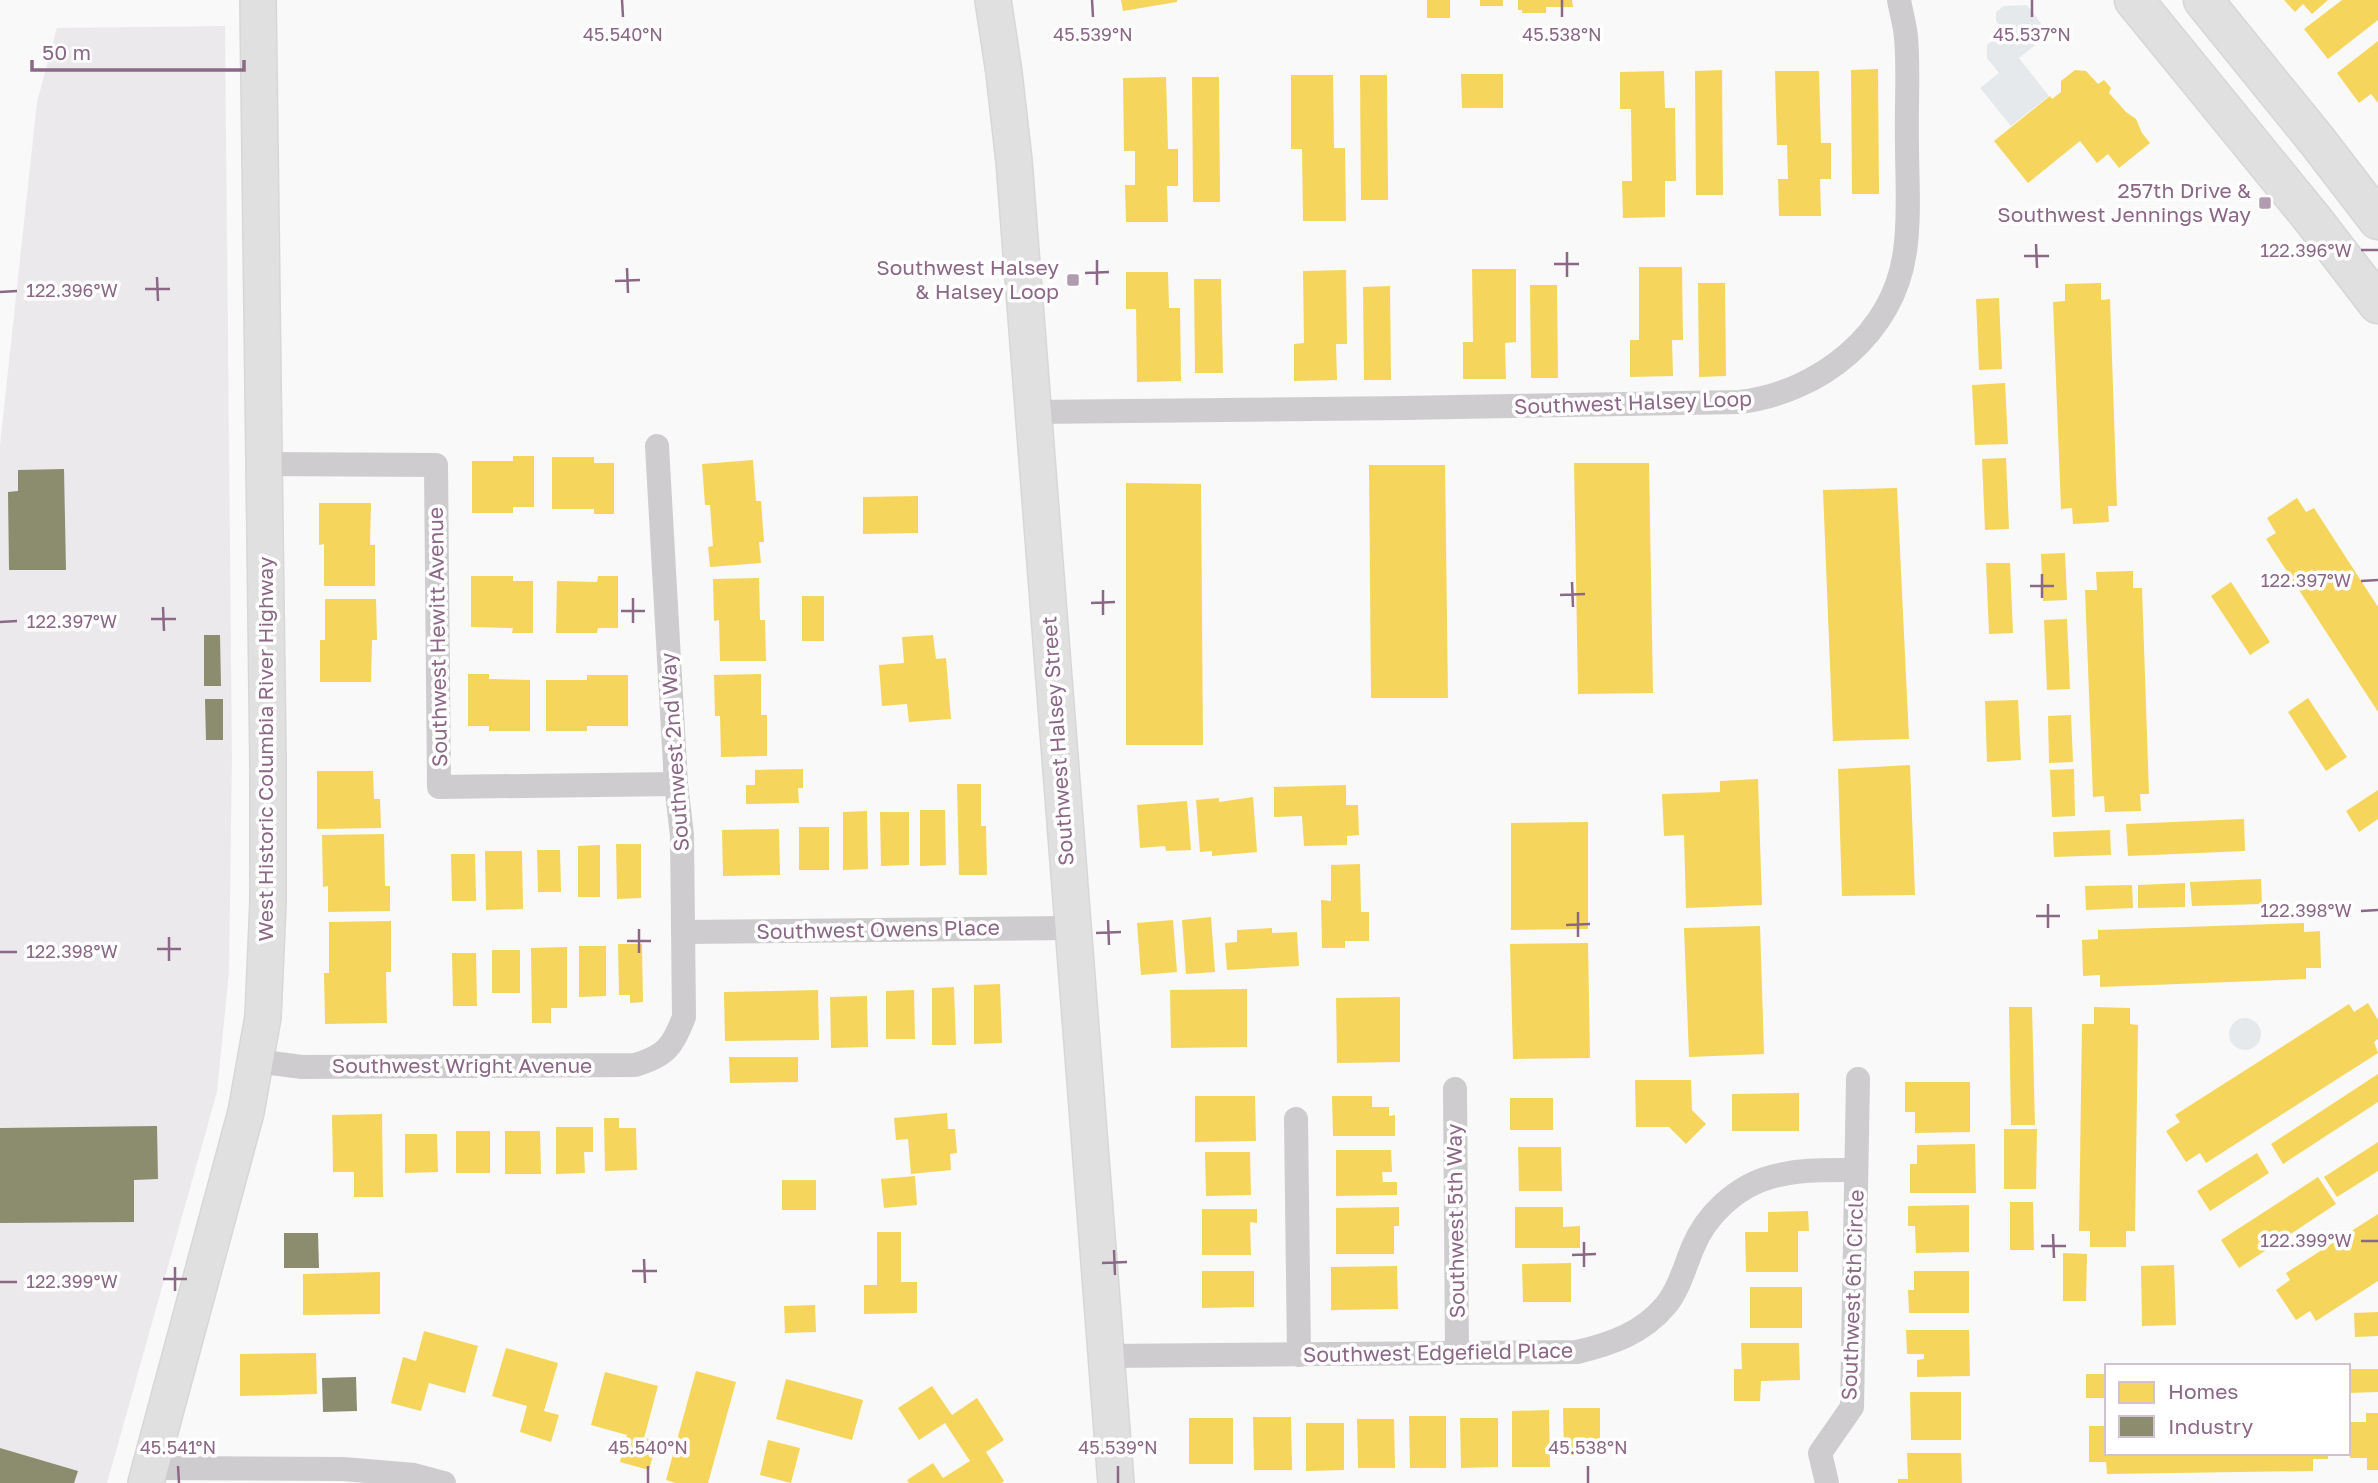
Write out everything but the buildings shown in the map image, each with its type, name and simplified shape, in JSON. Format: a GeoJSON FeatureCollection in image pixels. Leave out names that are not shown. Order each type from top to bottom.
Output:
{"type":"FeatureCollection","features":[{"type":"Feature","properties":{"kind":"main road"},"geometry":{"type":"LineString","coordinates":[[2134,0],[2315,222],[2378,304]]}},
{"type":"Feature","properties":{"kind":"main road"},"geometry":{"type":"LineString","coordinates":[[2203,0],[2378,220]]}},
{"type":"Feature","properties":{"kind":"street","name":"West Historic Columbia River Highway"},"geometry":{"type":"LineString","coordinates":[[148,1475],[246,1112],[256,1061],[266,970],[268,902],[258,0]]}},
{"type":"Feature","properties":{"kind":"street","name":"Southwest Halsey Street"},"geometry":{"type":"LineString","coordinates":[[993,0],[1013,148],[1116,1483]]}},
{"type":"Feature","properties":{"kind":"street","name":"Southwest Halsey Loop"},"geometry":{"type":"LineString","coordinates":[[1034,412],[1740,402],[1765,398],[1796,387],[1826,372],[1847,356],[1865,337],[1886,308],[1900,271],[1908,219],[1906,37],[1899,0]]}},
{"type":"Feature","properties":{"kind":"street","name":"Southwest 2nd Way"},"geometry":{"type":"LineString","coordinates":[[657,446],[676,784],[682,835],[684,1017],[676,1038],[664,1052]]}},
{"type":"Feature","properties":{"kind":"street","name":"Southwest Hewitt Avenue"},"geometry":{"type":"LineString","coordinates":[[264,464],[436,465],[439,787],[676,784]]}},
{"type":"Feature","properties":{"kind":"street","name":"Southwest Owens Place"},"geometry":{"type":"LineString","coordinates":[[683,932],[1072,928]]}},
{"type":"Feature","properties":{"kind":"street","name":"Southwest Wright Avenue"},"geometry":{"type":"LineString","coordinates":[[256,1061],[302,1068],[635,1065],[664,1052]]}},
{"type":"Feature","properties":{"kind":"street","name":"Southwest 6th Circle"},"geometry":{"type":"LineString","coordinates":[[1827,1483],[1820,1453],[1852,1407],[1858,1079]]}},
{"type":"Feature","properties":{"kind":"street","name":"Southwest 5th Way"},"geometry":{"type":"LineString","coordinates":[[1455,1089],[1457,1352]]}},
{"type":"Feature","properties":{"kind":"street"},"geometry":{"type":"LineString","coordinates":[[1296,1119],[1299,1355]]}},
{"type":"Feature","properties":{"kind":"street","name":"Southwest Edgefield Place"},"geometry":{"type":"LineString","coordinates":[[1107,1356],[1577,1352],[1611,1344],[1640,1328],[1667,1304],[1694,1244],[1709,1219],[1739,1191],[1768,1177],[1799,1170],[1856,1170]]}},
{"type":"Feature","properties":{"kind":"street"},"geometry":{"type":"LineString","coordinates":[[148,1475],[343,1469],[414,1475],[444,1483]]}},
{"type":"Feature","properties":{"kind":"shaded area"},"geometry":{"type":"Polygon","coordinates":[[[2027,5],[2049,34],[2019,58],[2049,96],[2011,126],[1980,88],[1999,73],[1987,58],[1987,45],[2004,32],[1996,21],[1996,12],[2004,6],[2027,5]]]}},
{"type":"Feature","properties":{"kind":"shaded area"},"geometry":{"type":"Polygon","coordinates":[[[225,26],[232,759],[229,972],[217,1092],[107,1483],[0,1483],[0,445],[37,102],[57,28],[225,26]]]}},
{"type":"Feature","properties":{"kind":"shaded area"},"geometry":{"type":"Polygon","coordinates":[[[2245,1018],[2256,1023],[2261,1034],[2256,1045],[2245,1050],[2234,1045],[2229,1034],[2234,1023],[2245,1018]]]}},
{"type":"Feature","properties":{"kind":"place","name":"257th Drive & Southwest Jennings Way"},"geometry":{"type":"Point","coordinates":[2265,203]}},
{"type":"Feature","properties":{"kind":"place","name":"Southwest Halsey & Halsey Loop"},"geometry":{"type":"Point","coordinates":[1073,280]}}]}
